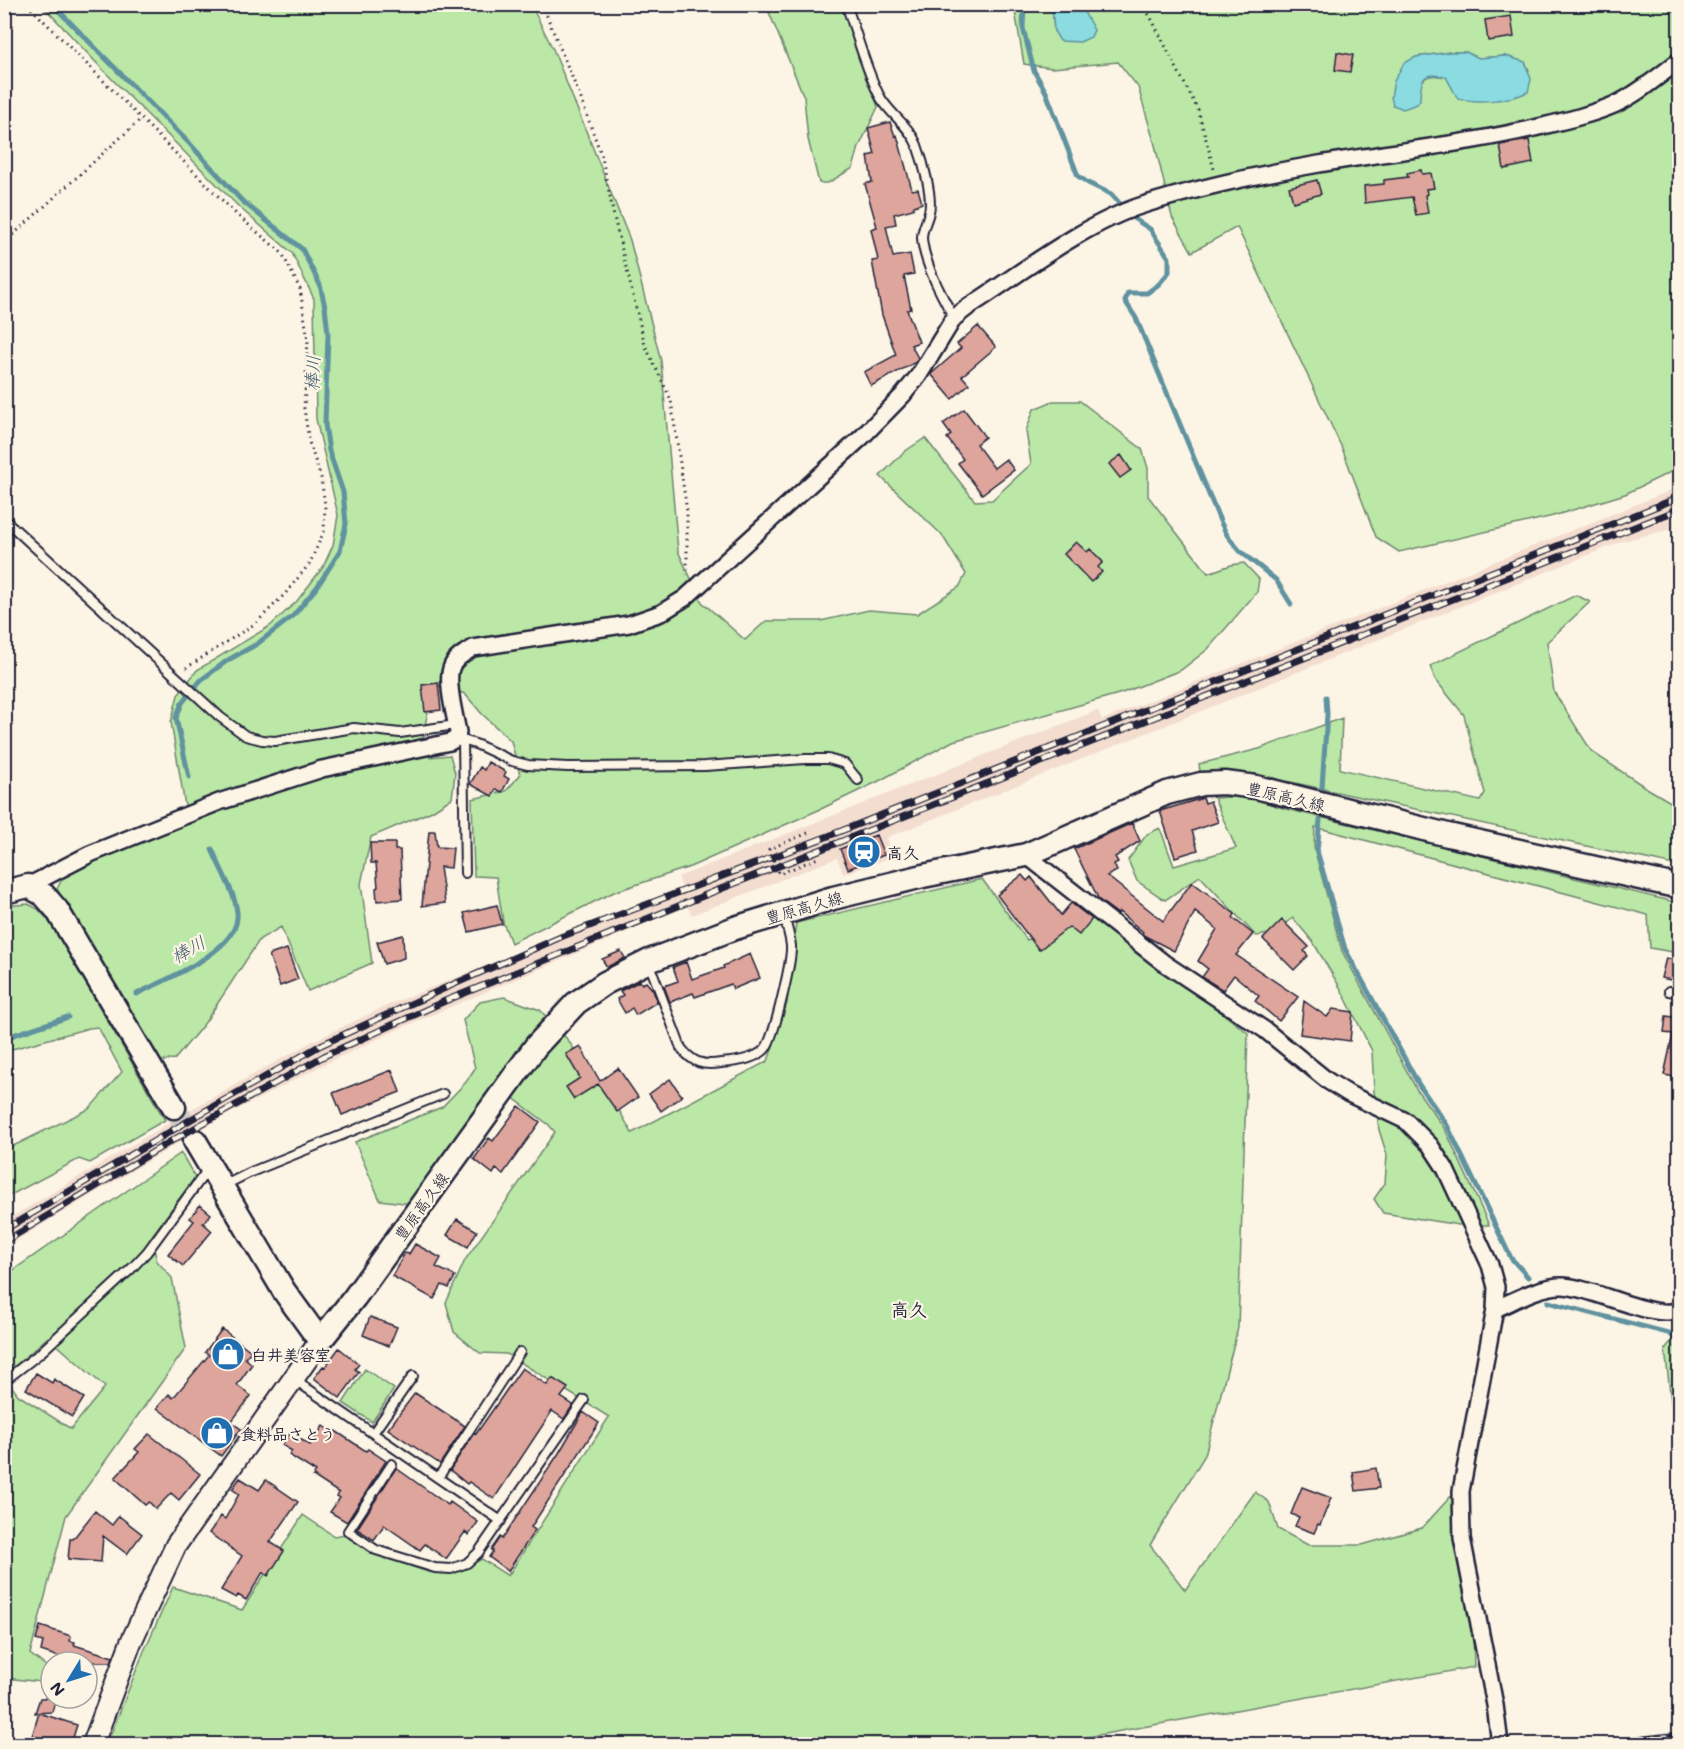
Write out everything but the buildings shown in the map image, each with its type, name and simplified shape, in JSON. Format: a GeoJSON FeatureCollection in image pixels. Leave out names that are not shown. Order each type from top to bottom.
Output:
{"type":"FeatureCollection","features":[{"type":"Feature","properties":{"kind":"main road","name":"豊原高久線"},"geometry":{"type":"LineString","coordinates":[[320,1341],[382,1260],[536,1046],[576,1003],[605,983],[649,961],[735,928],[833,898],[923,876],[1026,855],[1167,793],[1201,784],[1225,783],[1256,787],[1448,835],[1680,887]]}},
{"type":"Feature","properties":{"kind":"main road"},"geometry":{"type":"LineString","coordinates":[[4,892],[28,886],[44,895],[57,910],[174,1107]]}},
{"type":"Feature","properties":{"kind":"main road"},"geometry":{"type":"LineString","coordinates":[[195,1142],[284,1291],[320,1341]]}},
{"type":"Feature","properties":{"kind":"street"},"geometry":{"type":"LineString","coordinates":[[28,886],[90,854],[219,802],[322,769],[450,742],[459,734],[450,685],[451,667],[460,655],[473,648],[629,624],[661,613],[700,586],[862,437],[919,375],[954,318],[1077,236],[1115,216],[1135,208],[1218,186],[1319,164],[1508,135],[1593,113],[1618,103],[1680,60]]}},
{"type":"Feature","properties":{"kind":"street"},"geometry":{"type":"LineString","coordinates":[[1026,855],[1164,963],[1265,1030],[1328,1081],[1349,1094],[1406,1120],[1430,1145],[1445,1168],[1490,1265],[1496,1287],[1496,1309],[1461,1491],[1462,1538],[1495,1705],[1500,1744]]}},
{"type":"Feature","properties":{"kind":"street"},"geometry":{"type":"LineString","coordinates":[[1496,1309],[1548,1287],[1564,1286],[1593,1292],[1661,1313],[1680,1309]]}},
{"type":"Feature","properties":{"kind":"street"},"geometry":{"type":"LineString","coordinates":[[93,1744],[131,1642],[176,1545],[320,1341]]}},
{"type":"Feature","properties":{"kind":"lane"},"geometry":{"type":"LineString","coordinates":[[846,4],[879,93],[888,109],[910,132],[918,146],[930,197],[929,212],[922,227],[922,241],[936,286],[954,318]]}},
{"type":"Feature","properties":{"kind":"lane"},"geometry":{"type":"LineString","coordinates":[[4,519],[234,729],[246,736],[275,741],[354,728],[400,733],[459,734],[512,761],[528,765],[568,767],[705,766],[828,759],[845,764],[858,780]]}},
{"type":"Feature","properties":{"kind":"lane"},"geometry":{"type":"LineString","coordinates":[[459,734],[466,807],[465,873]]}},
{"type":"Feature","properties":{"kind":"lane"},"geometry":{"type":"LineString","coordinates":[[649,961],[681,1048],[688,1057],[696,1063],[707,1065],[752,1056],[765,1049],[777,1022],[791,948],[783,913]]}},
{"type":"Feature","properties":{"kind":"lane"},"geometry":{"type":"LineString","coordinates":[[1670,991],[1680,993]]}},
{"type":"Feature","properties":{"kind":"lane"},"geometry":{"type":"LineString","coordinates":[[4,1381],[39,1354],[132,1268],[215,1177],[251,1172],[443,1094]]}},
{"type":"Feature","properties":{"kind":"lane"},"geometry":{"type":"LineString","coordinates":[[438,1478],[520,1352]]}},
{"type":"Feature","properties":{"kind":"lane"},"geometry":{"type":"LineString","coordinates":[[373,1433],[413,1376]]}},
{"type":"Feature","properties":{"kind":"lane"},"geometry":{"type":"LineString","coordinates":[[293,1379],[501,1521]]}},
{"type":"Feature","properties":{"kind":"lane"},"geometry":{"type":"LineString","coordinates":[[392,1464],[348,1531],[376,1550],[435,1568],[451,1569],[467,1563],[478,1553],[584,1400]]}},
{"type":"Feature","properties":{"kind":"path"},"geometry":{"type":"LineString","coordinates":[[27,4],[237,215],[282,253],[300,290],[308,340],[304,408],[309,442],[321,478],[325,505],[324,531],[310,563],[285,594],[256,623],[174,675]]}},
{"type":"Feature","properties":{"kind":"path"},"geometry":{"type":"LineString","coordinates":[[542,4],[602,157],[645,345],[671,400],[687,512],[688,560],[685,598]]}},
{"type":"Feature","properties":{"kind":"path"},"geometry":{"type":"LineString","coordinates":[[1141,4],[1198,110],[1218,186]]}},
{"type":"Feature","properties":{"kind":"path"},"geometry":{"type":"LineString","coordinates":[[4,243],[140,120]]}},
{"type":"Feature","properties":{"kind":"path"},"geometry":{"type":"LineString","coordinates":[[808,832],[769,849],[778,874],[818,858]]}},
{"type":"Feature","properties":{"kind":"shaded area"},"geometry":{"type":"Polygon","coordinates":[[[1679,487],[1679,527],[1623,541],[886,838],[892,857],[843,874],[837,858],[692,915],[687,906],[399,1029],[327,1063],[210,1124],[5,1247],[5,1221],[199,1105],[313,1041],[388,1005],[682,887],[678,877],[1098,710],[1102,720],[1679,487]]]}},
{"type":"Feature","properties":{"kind":"green space"},"geometry":{"type":"Polygon","coordinates":[[[42,5],[531,5],[553,49],[630,240],[661,361],[678,551],[702,602],[745,640],[766,621],[821,621],[869,610],[917,614],[959,587],[966,574],[942,535],[880,476],[904,452],[925,438],[975,501],[992,500],[1031,464],[1026,431],[1034,409],[1053,401],[1080,401],[1142,449],[1148,468],[1148,496],[1208,573],[1244,563],[1259,579],[1257,592],[1208,649],[1181,670],[1122,693],[953,741],[823,808],[690,867],[614,892],[511,943],[503,922],[496,877],[474,876],[472,799],[506,791],[520,775],[511,741],[482,714],[465,694],[439,686],[428,711],[422,741],[430,757],[450,755],[455,773],[452,798],[432,811],[371,837],[361,884],[372,963],[308,991],[281,927],[260,939],[204,1024],[175,1059],[158,1062],[57,889],[65,873],[188,824],[171,722],[178,695],[197,670],[270,626],[297,601],[323,567],[333,545],[338,515],[316,419],[314,299],[292,253],[240,208],[42,5]]]}},
{"type":"Feature","properties":{"kind":"green space"},"geometry":{"type":"Polygon","coordinates":[[[766,5],[842,5],[878,107],[859,147],[853,168],[828,183],[819,183],[808,139],[804,97],[766,5]]]}},
{"type":"Feature","properties":{"kind":"green space"},"geometry":{"type":"Polygon","coordinates":[[[1014,5],[1052,5],[1054,31],[1082,9],[1080,5],[1679,5],[1679,468],[1625,494],[1553,516],[1399,552],[1376,537],[1342,448],[1237,227],[1192,252],[1172,217],[1138,87],[1118,62],[1052,68],[1024,64],[1014,5]],[[1466,52],[1416,57],[1393,105],[1420,92],[1418,87],[1430,76],[1446,77],[1529,70],[1525,62],[1506,56],[1478,58],[1466,52]]]}},
{"type":"Feature","properties":{"kind":"green space"},"geometry":{"type":"Polygon","coordinates":[[[1576,595],[1590,602],[1547,642],[1554,692],[1592,752],[1679,807],[1679,866],[1258,775],[1200,772],[1199,764],[1259,749],[1342,718],[1340,769],[1480,801],[1485,793],[1464,715],[1435,679],[1430,666],[1576,595]]]}},
{"type":"Feature","properties":{"kind":"green space"},"geometry":{"type":"Polygon","coordinates":[[[1246,796],[1286,809],[1679,903],[1679,953],[1650,948],[1648,915],[1315,827],[1314,848],[1342,951],[1417,1090],[1445,1129],[1489,1225],[1459,1225],[1383,1213],[1374,1199],[1385,1183],[1387,1155],[1379,1130],[1372,1051],[1341,989],[1313,942],[1293,918],[1270,934],[1256,936],[1200,876],[1165,900],[1137,881],[1128,860],[1147,834],[1160,828],[1174,866],[1236,848],[1214,798],[1246,796]]]}},
{"type":"Feature","properties":{"kind":"green space"},"geometry":{"type":"Polygon","coordinates":[[[982,879],[1027,940],[1091,912],[1248,1033],[1238,1328],[1205,1455],[1150,1545],[1185,1590],[1255,1492],[1269,1502],[1278,1529],[1308,1545],[1362,1545],[1422,1528],[1452,1495],[1470,1527],[1474,1667],[1049,1744],[107,1744],[144,1651],[173,1587],[242,1610],[303,1515],[334,1536],[345,1534],[373,1553],[428,1572],[452,1573],[482,1559],[508,1576],[609,1417],[507,1354],[480,1353],[454,1332],[446,1303],[465,1260],[555,1132],[549,1125],[500,1088],[412,1204],[380,1200],[355,1142],[442,1107],[466,1082],[475,1068],[463,1020],[480,1002],[504,997],[540,1010],[567,1039],[594,1077],[610,1094],[632,1133],[768,1061],[787,1003],[796,923],[982,879]]]}},
{"type":"Feature","properties":{"kind":"green space"},"geometry":{"type":"Polygon","coordinates":[[[28,904],[38,909],[51,923],[165,1120],[90,1163],[79,1159],[5,1198],[5,1150],[89,1109],[122,1072],[98,1027],[5,1051],[5,906],[28,904]]]}},
{"type":"Feature","properties":{"kind":"green space"},"geometry":{"type":"Polygon","coordinates":[[[181,1153],[195,1177],[151,1237],[157,1261],[172,1278],[186,1348],[66,1516],[30,1654],[39,1661],[39,1682],[5,1678],[4,1376],[18,1395],[71,1429],[105,1387],[48,1337],[5,1375],[5,1276],[181,1153]]]}},
{"type":"Feature","properties":{"kind":"green space"},"geometry":{"type":"Polygon","coordinates":[[[1679,1332],[1679,1470],[1665,1349],[1679,1332]]]}},
{"type":"Feature","properties":{"kind":"green space"},"geometry":{"type":"Polygon","coordinates":[[[365,1369],[394,1389],[372,1422],[343,1403],[365,1369]]]}},
{"type":"Feature","properties":{"kind":"water"},"geometry":{"type":"Polygon","coordinates":[[[1052,5],[1080,5],[1094,30],[1091,37],[1080,42],[1060,41],[1054,31],[1052,5]]]}},
{"type":"Feature","properties":{"kind":"water"},"geometry":{"type":"Polygon","coordinates":[[[1466,52],[1479,58],[1506,56],[1525,62],[1531,79],[1528,92],[1493,100],[1458,99],[1446,77],[1432,75],[1427,76],[1422,82],[1420,100],[1417,104],[1403,109],[1393,105],[1391,97],[1394,81],[1404,63],[1416,57],[1466,52]]]}},
{"type":"Feature","properties":{"kind":"waterway","name":"棒川"},"geometry":{"type":"LineString","coordinates":[[52,4],[189,143],[242,201],[302,249],[320,285],[325,307],[328,333],[325,424],[329,451],[343,492],[346,524],[340,551],[317,587],[293,616],[257,644],[228,660],[201,680],[182,703],[176,718],[189,777]]}},
{"type":"Feature","properties":{"kind":"waterway"},"geometry":{"type":"LineString","coordinates":[[1024,4],[1023,28],[1034,71],[1046,92],[1078,176],[1111,194],[1133,218],[1150,229],[1169,258],[1169,272],[1159,284],[1147,293],[1128,293],[1125,301],[1136,318],[1220,521],[1227,535],[1240,551],[1276,580],[1291,604]]}},
{"type":"Feature","properties":{"kind":"waterway"},"geometry":{"type":"LineString","coordinates":[[1322,787],[1326,697]]}},
{"type":"Feature","properties":{"kind":"waterway"},"geometry":{"type":"LineString","coordinates":[[1320,820],[1317,851],[1345,949],[1419,1085],[1447,1125],[1511,1258],[1528,1277]]}},
{"type":"Feature","properties":{"kind":"waterway","name":"棒川"},"geometry":{"type":"LineString","coordinates":[[137,994],[180,973],[212,953],[233,930],[237,918],[235,902],[212,849]]}},
{"type":"Feature","properties":{"kind":"waterway","name":"棒川"},"geometry":{"type":"LineString","coordinates":[[4,1038],[68,1017]]}},
{"type":"Feature","properties":{"kind":"waterway"},"geometry":{"type":"LineString","coordinates":[[1548,1302],[1668,1333],[1676,1338],[1680,1346]]}},
{"type":"Feature","properties":{"kind":"tunnel"},"geometry":{"type":"LineString","coordinates":[[174,1107],[195,1141]]}},
{"type":"Feature","properties":{"kind":"railway"},"geometry":{"type":"LineString","coordinates":[[4,1230],[321,1045],[563,936],[826,837],[1680,497]]}},
{"type":"Feature","properties":{"kind":"railway"},"geometry":{"type":"LineString","coordinates":[[4,1242],[173,1140],[324,1056],[445,1001],[703,896],[1680,509]]}},
{"type":"Feature","properties":{"kind":"railway"},"geometry":{"type":"LineString","coordinates":[[1598,1744],[1680,1735]]}},
{"type":"Feature","properties":{"kind":"place","name":"高久"},"geometry":{"type":"Point","coordinates":[864,852]}},
{"type":"Feature","properties":{"kind":"place","name":"白井美容室"},"geometry":{"type":"Point","coordinates":[228,1354]}},
{"type":"Feature","properties":{"kind":"place","name":"食料品さとう"},"geometry":{"type":"Point","coordinates":[217,1433]}},
{"type":"Feature","properties":{"kind":"district","name":"高久"},"geometry":{"type":"Point","coordinates":[909,1309]}}]}
